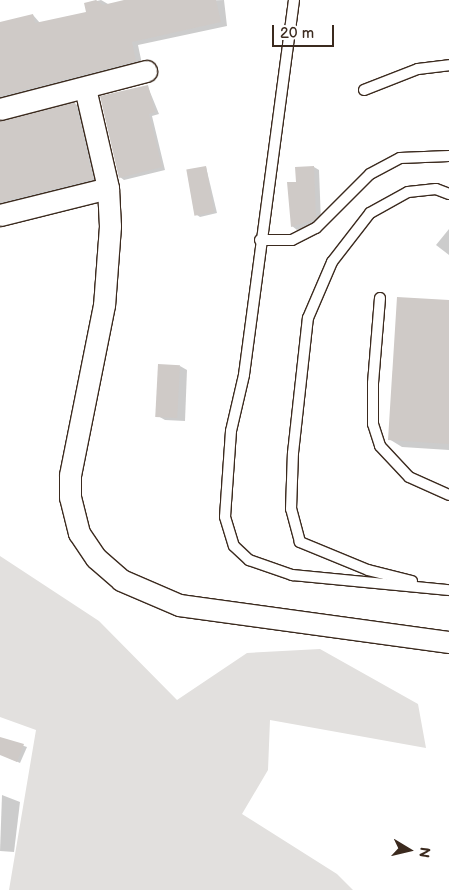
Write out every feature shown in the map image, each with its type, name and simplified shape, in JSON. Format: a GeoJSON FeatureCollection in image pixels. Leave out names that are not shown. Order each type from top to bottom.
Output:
{"type":"FeatureCollection","features":[{"type":"Feature","properties":{"kind":"street"},"geometry":{"type":"LineString","coordinates":[[0,109],[146,72]]}},
{"type":"Feature","properties":{"kind":"street"},"geometry":{"type":"LineString","coordinates":[[85,88],[108,188],[104,305],[70,475],[73,517],[96,558],[121,580],[179,605],[449,642]]}},
{"type":"Feature","properties":{"kind":"street"},"geometry":{"type":"LineString","coordinates":[[0,215],[108,188]]}},
{"type":"Feature","properties":{"kind":"lane"},"geometry":{"type":"LineString","coordinates":[[294,0],[260,240],[244,375],[231,431],[226,517],[234,546],[250,560],[292,575],[449,590],[368,570],[300,542],[291,509],[308,318],[332,262],[370,213],[408,192],[436,189],[449,194]]}},
{"type":"Feature","properties":{"kind":"lane"},"geometry":{"type":"LineString","coordinates":[[364,90],[418,69],[449,65]]}},
{"type":"Feature","properties":{"kind":"lane"},"geometry":{"type":"LineString","coordinates":[[260,240],[292,240],[316,228],[370,174],[400,158],[449,156]]}},
{"type":"Feature","properties":{"kind":"lane"},"geometry":{"type":"LineString","coordinates":[[380,298],[373,383],[373,424],[380,446],[409,477],[449,495]]}},
{"type":"Feature","properties":{"kind":"shaded area"},"geometry":{"type":"Polygon","coordinates":[[[0,556],[99,621],[177,700],[247,653],[320,649],[418,704],[426,748],[270,720],[268,770],[242,814],[337,874],[353,890],[9,890],[36,730],[0,717],[0,556]]]}},
{"type":"Feature","properties":{"kind":"building"},"geometry":{"type":"Polygon","coordinates":[[[96,0],[103,5],[124,0],[216,0],[221,22],[132,42],[136,61],[0,96],[0,22],[33,14],[35,23],[86,12],[84,3],[96,0]]]}},
{"type":"Feature","properties":{"kind":"building"},"geometry":{"type":"Polygon","coordinates":[[[148,85],[155,112],[149,114],[162,167],[119,178],[100,96],[148,85]]]}},
{"type":"Feature","properties":{"kind":"building"},"geometry":{"type":"Polygon","coordinates":[[[75,102],[93,179],[0,202],[0,121],[75,102]]]}},
{"type":"Feature","properties":{"kind":"building"},"geometry":{"type":"Polygon","coordinates":[[[206,166],[214,212],[194,216],[186,169],[206,166]]]}},
{"type":"Feature","properties":{"kind":"building"},"geometry":{"type":"Polygon","coordinates":[[[314,166],[316,219],[291,227],[287,182],[296,182],[295,167],[314,166]]]}},
{"type":"Feature","properties":{"kind":"building"},"geometry":{"type":"Polygon","coordinates":[[[397,297],[449,300],[449,444],[388,440],[397,297]]]}},
{"type":"Feature","properties":{"kind":"building"},"geometry":{"type":"Polygon","coordinates":[[[158,364],[180,365],[177,418],[155,417],[158,364]]]}},
{"type":"Feature","properties":{"kind":"building"},"geometry":{"type":"Polygon","coordinates":[[[0,737],[24,744],[17,762],[0,755],[0,737]]]}}]}
